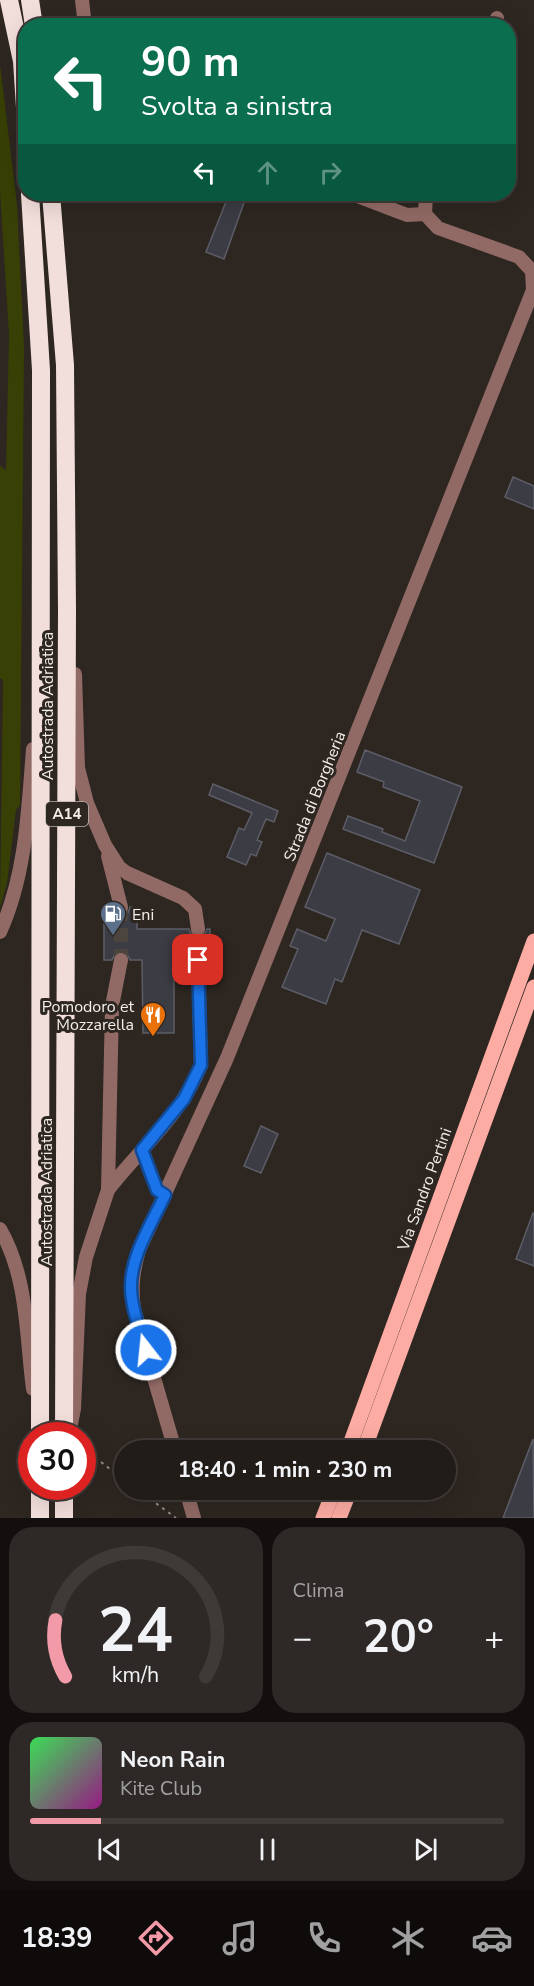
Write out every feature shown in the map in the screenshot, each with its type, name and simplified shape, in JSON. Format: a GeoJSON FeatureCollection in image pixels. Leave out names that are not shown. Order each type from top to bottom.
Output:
{"type":"FeatureCollection","features":[{"type":"Feature","properties":{"kind":"highway"},"geometry":{"type":"LineString","coordinates":[[9,0],[18,42]]}},
{"type":"Feature","properties":{"kind":"highway"},"geometry":{"type":"LineString","coordinates":[[30,0],[33,18]]}},
{"type":"Feature","properties":{"kind":"highway","name":"Autostrada Adriatica"},"geometry":{"type":"LineString","coordinates":[[30,201],[41,370],[40,1422]]}},
{"type":"Feature","properties":{"kind":"highway","name":"Autostrada Adriatica"},"geometry":{"type":"LineString","coordinates":[[52,201],[65,365],[67,610],[64,1422]]}},
{"type":"Feature","properties":{"kind":"highway"},"geometry":{"type":"LineString","coordinates":[[40,1500],[40,1518]]}},
{"type":"Feature","properties":{"kind":"highway"},"geometry":{"type":"LineString","coordinates":[[64,1500],[64,1518]]}},
{"type":"Feature","properties":{"kind":"main road","name":"Via Sandro Pertini"},"geometry":{"type":"LineString","coordinates":[[352,1440],[534,940]]}},
{"type":"Feature","properties":{"kind":"main road","name":"Via Sandro Pertini"},"geometry":{"type":"LineString","coordinates":[[368,1440],[534,987]]}},
{"type":"Feature","properties":{"kind":"main road"},"geometry":{"type":"LineString","coordinates":[[323,1518],[330,1500]]}},
{"type":"Feature","properties":{"kind":"main road"},"geometry":{"type":"LineString","coordinates":[[339,1518],[346,1500]]}},
{"type":"Feature","properties":{"kind":"street"},"geometry":{"type":"LineString","coordinates":[[82,0],[84,18]]}},
{"type":"Feature","properties":{"kind":"street"},"geometry":{"type":"LineString","coordinates":[[371,201],[407,214],[425,214],[426,201]]}},
{"type":"Feature","properties":{"kind":"street","name":"Strada di Borgheria"},"geometry":{"type":"LineString","coordinates":[[172,1440],[134,1309],[131,1286],[140,1250],[227,1058],[534,290],[532,271],[519,257],[438,228],[425,214]]}},
{"type":"Feature","properties":{"kind":"street"},"geometry":{"type":"LineString","coordinates":[[67,610],[75,675],[78,768],[87,803],[105,846],[121,907]]}},
{"type":"Feature","properties":{"kind":"street"},"geometry":{"type":"LineString","coordinates":[[0,932],[9,912],[20,874],[42,639]]}},
{"type":"Feature","properties":{"kind":"street"},"geometry":{"type":"LineString","coordinates":[[105,846],[119,867],[127,873],[183,898],[195,909],[198,929]]}},
{"type":"Feature","properties":{"kind":"street"},"geometry":{"type":"LineString","coordinates":[[72,1422],[79,1294],[86,1257],[108,1190],[112,1006],[121,960]]}},
{"type":"Feature","properties":{"kind":"street"},"geometry":{"type":"LineString","coordinates":[[108,1190],[184,1099],[201,1065],[198,960]]}},
{"type":"Feature","properties":{"kind":"street"},"geometry":{"type":"LineString","coordinates":[[142,1150],[157,1190],[165,1195]]}},
{"type":"Feature","properties":{"kind":"street"},"geometry":{"type":"LineString","coordinates":[[0,1228],[10,1246],[23,1294],[39,1422]]}},
{"type":"Feature","properties":{"kind":"street"},"geometry":{"type":"LineString","coordinates":[[189,1500],[194,1518]]}},
{"type":"Feature","properties":{"kind":"path"},"geometry":{"type":"LineString","coordinates":[[101,1462],[114,1472]]}},
{"type":"Feature","properties":{"kind":"path"},"geometry":{"type":"LineString","coordinates":[[152,1500],[176,1518]]}},
{"type":"Feature","properties":{"kind":"green space"},"geometry":{"type":"Polygon","coordinates":[[[0,64],[17,205],[24,347],[20,805],[16,810],[7,883],[0,908],[3,680],[0,678],[0,466],[6,470],[9,335],[0,191],[0,64]]]}},
{"type":"Feature","properties":{"kind":"building"},"geometry":{"type":"Polygon","coordinates":[[[226,201],[245,201],[224,259],[206,252],[226,201]]]}},
{"type":"Feature","properties":{"kind":"building"},"geometry":{"type":"Polygon","coordinates":[[[513,477],[534,486],[534,509],[505,497],[513,477]]]}},
{"type":"Feature","properties":{"kind":"building"},"geometry":{"type":"Polygon","coordinates":[[[365,750],[462,787],[434,863],[343,829],[348,816],[383,829],[382,832],[405,841],[420,801],[383,787],[384,782],[357,772],[365,750]]]}},
{"type":"Feature","properties":{"kind":"building"},"geometry":{"type":"Polygon","coordinates":[[[213,784],[278,811],[274,822],[266,819],[257,840],[262,842],[256,856],[251,854],[246,865],[227,857],[239,828],[244,830],[252,813],[209,795],[213,784]]]}},
{"type":"Feature","properties":{"kind":"building"},"geometry":{"type":"Polygon","coordinates":[[[327,853],[420,890],[399,944],[362,930],[342,982],[335,979],[326,1004],[282,987],[298,949],[290,946],[297,929],[326,941],[335,919],[305,907],[327,853]]]}},
{"type":"Feature","properties":{"kind":"building"},"geometry":{"type":"Polygon","coordinates":[[[104,907],[112,907],[115,914],[123,916],[128,913],[130,907],[137,907],[137,929],[189,929],[191,935],[199,938],[204,936],[207,929],[210,929],[210,959],[207,960],[205,955],[198,951],[193,953],[189,960],[174,960],[174,1033],[143,1033],[142,960],[130,960],[122,951],[115,954],[112,960],[104,960],[104,907]]]}},
{"type":"Feature","properties":{"kind":"building"},"geometry":{"type":"Polygon","coordinates":[[[261,1126],[278,1134],[261,1173],[244,1166],[261,1126]]]}},
{"type":"Feature","properties":{"kind":"building"},"geometry":{"type":"Polygon","coordinates":[[[534,1214],[534,1266],[516,1259],[534,1214]]]}},
{"type":"Feature","properties":{"kind":"building"},"geometry":{"type":"Polygon","coordinates":[[[533,1439],[534,1518],[503,1518],[533,1439]]]}},
{"type":"Feature","properties":{"kind":"tunnel"},"geometry":{"type":"LineString","coordinates":[[121,907],[121,960]]}},
{"type":"Feature","properties":{"kind":"tunnel"},"geometry":{"type":"LineString","coordinates":[[198,929],[198,960]]}},
{"type":"Feature","properties":{"kind":"place","name":"Eni"},"geometry":{"type":"Point","coordinates":[113,937]}},
{"type":"Feature","properties":{"kind":"place","name":"Pomodoro et Mozzarella"},"geometry":{"type":"Point","coordinates":[153,1038]}},
{"type":"Feature","properties":{"kind":"route"},"geometry":{"type":"LineString","coordinates":[[146,1350],[134,1309],[131,1286],[133,1270],[140,1250],[165,1195],[157,1190],[156,1182],[142,1150],[184,1099],[201,1065],[198,960]]}}]}
